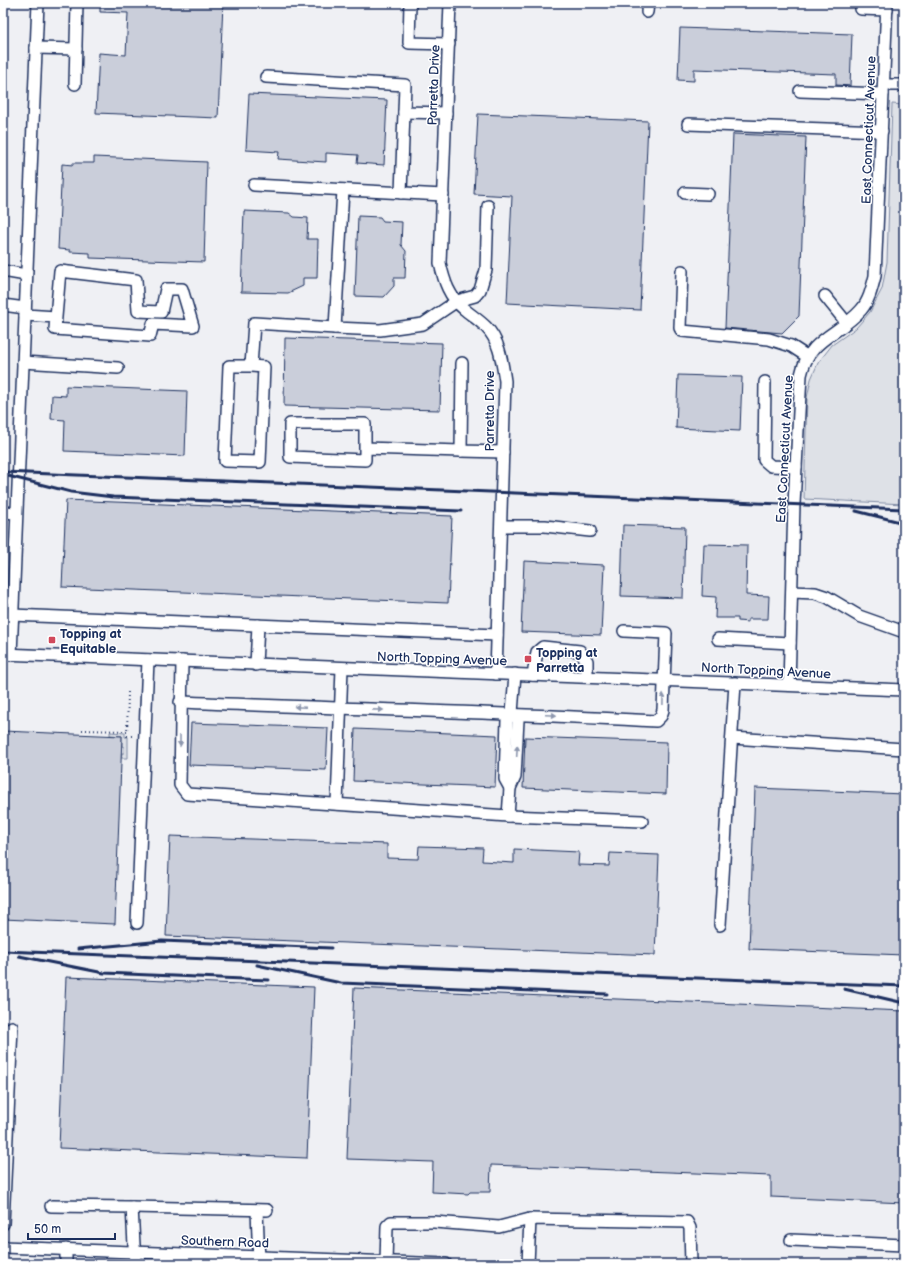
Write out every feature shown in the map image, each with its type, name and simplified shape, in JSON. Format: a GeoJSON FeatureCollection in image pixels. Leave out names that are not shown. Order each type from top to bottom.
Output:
{"type":"FeatureCollection","features":[{"type":"Feature","properties":{"kind":"street"},"geometry":{"type":"LineString","coordinates":[[7,655],[12,615],[38,3]]}},
{"type":"Feature","properties":{"kind":"street"},"geometry":{"type":"LineString","coordinates":[[75,84],[77,3]]}},
{"type":"Feature","properties":{"kind":"street"},"geometry":{"type":"LineString","coordinates":[[410,3],[409,43],[449,44]]}},
{"type":"Feature","properties":{"kind":"street","name":"Parretta Drive"},"geometry":{"type":"LineString","coordinates":[[450,3],[440,263],[444,281],[450,294],[486,327],[496,342],[502,358],[505,381],[496,674]]}},
{"type":"Feature","properties":{"kind":"street"},"geometry":{"type":"LineString","coordinates":[[861,9],[887,7]]}},
{"type":"Feature","properties":{"kind":"street","name":"East Connecticut Avenue"},"geometry":{"type":"LineString","coordinates":[[789,685],[796,467],[801,375],[804,364],[815,346],[860,311],[870,296],[875,276],[887,7]]}},
{"type":"Feature","properties":{"kind":"street"},"geometry":{"type":"LineString","coordinates":[[36,48],[76,49]]}},
{"type":"Feature","properties":{"kind":"street"},"geometry":{"type":"LineString","coordinates":[[266,77],[405,85],[401,193]]}},
{"type":"Feature","properties":{"kind":"street"},"geometry":{"type":"LineString","coordinates":[[800,91],[883,89],[904,85]]}},
{"type":"Feature","properties":{"kind":"street"},"geometry":{"type":"LineString","coordinates":[[404,112],[446,113]]}},
{"type":"Feature","properties":{"kind":"street"},"geometry":{"type":"LineString","coordinates":[[688,124],[882,131]]}},
{"type":"Feature","properties":{"kind":"street"},"geometry":{"type":"LineString","coordinates":[[254,185],[443,196]]}},
{"type":"Feature","properties":{"kind":"street"},"geometry":{"type":"LineString","coordinates":[[335,328],[342,190]]}},
{"type":"Feature","properties":{"kind":"street"},"geometry":{"type":"LineString","coordinates":[[685,193],[708,194]]}},
{"type":"Feature","properties":{"kind":"street"},"geometry":{"type":"LineString","coordinates":[[251,366],[254,323],[380,330],[423,324],[457,301],[475,296],[480,290],[486,270],[488,206]]}},
{"type":"Feature","properties":{"kind":"street"},"geometry":{"type":"LineString","coordinates":[[60,271],[136,280],[138,311],[161,312],[166,289],[182,289],[193,326],[153,324],[150,336],[55,329],[56,317],[60,271]]}},
{"type":"Feature","properties":{"kind":"street"},"geometry":{"type":"LineString","coordinates":[[3,272],[26,275]]}},
{"type":"Feature","properties":{"kind":"street"},"geometry":{"type":"LineString","coordinates":[[682,272],[680,328],[682,332],[769,339],[791,346],[808,357]]}},
{"type":"Feature","properties":{"kind":"street"},"geometry":{"type":"LineString","coordinates":[[825,296],[846,322]]}},
{"type":"Feature","properties":{"kind":"street"},"geometry":{"type":"LineString","coordinates":[[3,305],[25,312],[56,317]]}},
{"type":"Feature","properties":{"kind":"street"},"geometry":{"type":"LineString","coordinates":[[23,362],[118,368]]}},
{"type":"Feature","properties":{"kind":"street"},"geometry":{"type":"LineString","coordinates":[[461,451],[462,363]]}},
{"type":"Feature","properties":{"kind":"street"},"geometry":{"type":"LineString","coordinates":[[229,366],[251,366],[264,367],[260,462],[225,461],[229,366]]}},
{"type":"Feature","properties":{"kind":"street"},"geometry":{"type":"LineString","coordinates":[[764,382],[764,460],[771,466],[796,467]]}},
{"type":"Feature","properties":{"kind":"street"},"geometry":{"type":"LineString","coordinates":[[290,424],[365,424],[365,448],[365,460],[290,457],[290,424]]}},
{"type":"Feature","properties":{"kind":"street"},"geometry":{"type":"LineString","coordinates":[[365,448],[503,452]]}},
{"type":"Feature","properties":{"kind":"street"},"geometry":{"type":"LineString","coordinates":[[3,512],[16,512]]}},
{"type":"Feature","properties":{"kind":"street"},"geometry":{"type":"LineString","coordinates":[[501,526],[545,526],[590,531]]}},
{"type":"Feature","properties":{"kind":"street"},"geometry":{"type":"LineString","coordinates":[[792,592],[815,593],[827,597],[859,616],[904,632]]}},
{"type":"Feature","properties":{"kind":"street"},"geometry":{"type":"LineString","coordinates":[[12,615],[497,635]]}},
{"type":"Feature","properties":{"kind":"street"},"geometry":{"type":"LineString","coordinates":[[256,664],[258,625]]}},
{"type":"Feature","properties":{"kind":"street"},"geometry":{"type":"LineString","coordinates":[[180,702],[339,709],[512,713],[656,721],[661,716],[663,710],[666,633],[624,631]]}},
{"type":"Feature","properties":{"kind":"street"},"geometry":{"type":"LineString","coordinates":[[718,639],[790,643]]}},
{"type":"Feature","properties":{"kind":"street"},"geometry":{"type":"LineString","coordinates":[[533,675],[537,652],[543,647],[580,651],[587,661],[587,677]]}},
{"type":"Feature","properties":{"kind":"street","name":"North Topping Avenue"},"geometry":{"type":"LineString","coordinates":[[7,655],[904,690]]}},
{"type":"Feature","properties":{"kind":"street"},"geometry":{"type":"LineString","coordinates":[[137,923],[148,660]]}},
{"type":"Feature","properties":{"kind":"street"},"geometry":{"type":"LineString","coordinates":[[182,661],[180,702],[180,785],[187,794],[508,816],[642,821]]}},
{"type":"Feature","properties":{"kind":"street"},"geometry":{"type":"LineString","coordinates":[[338,804],[339,709],[342,668]]}},
{"type":"Feature","properties":{"kind":"street"},"geometry":{"type":"LineString","coordinates":[[508,816],[510,788],[515,777],[518,720],[512,713],[515,674]]}},
{"type":"Feature","properties":{"kind":"street"},"geometry":{"type":"LineString","coordinates":[[720,925],[735,683]]}},
{"type":"Feature","properties":{"kind":"street"},"geometry":{"type":"LineString","coordinates":[[732,738],[904,749]]}},
{"type":"Feature","properties":{"kind":"street"},"geometry":{"type":"LineString","coordinates":[[3,1224],[12,1027]]}},
{"type":"Feature","properties":{"kind":"street"},"geometry":{"type":"LineString","coordinates":[[51,1206],[262,1210],[260,1260]]}},
{"type":"Feature","properties":{"kind":"street"},"geometry":{"type":"LineString","coordinates":[[132,1207],[136,1252],[135,1264]]}},
{"type":"Feature","properties":{"kind":"street"},"geometry":{"type":"LineString","coordinates":[[528,1264],[530,1219]]}},
{"type":"Feature","properties":{"kind":"street"},"geometry":{"type":"LineString","coordinates":[[386,1262],[386,1226],[391,1222],[434,1222],[499,1227],[530,1219],[686,1222],[690,1228],[690,1264]]}},
{"type":"Feature","properties":{"kind":"street"},"geometry":{"type":"LineString","coordinates":[[791,1240],[904,1245]]}},
{"type":"Feature","properties":{"kind":"street","name":"Southern Road"},"geometry":{"type":"LineString","coordinates":[[3,1247],[136,1252],[260,1260],[446,1264]]}},
{"type":"Feature","properties":{"kind":"street"},"geometry":{"type":"LineString","coordinates":[[66,1249],[66,1264]]}},
{"type":"Feature","properties":{"kind":"path"},"geometry":{"type":"LineString","coordinates":[[128,692],[127,736],[145,736]]}},
{"type":"Feature","properties":{"kind":"path"},"geometry":{"type":"LineString","coordinates":[[82,730],[127,732]]}},
{"type":"Feature","properties":{"kind":"shaded area"},"geometry":{"type":"Polygon","coordinates":[[[3,3],[904,3],[904,1264],[3,1264],[3,3]]]}},
{"type":"Feature","properties":{"kind":"shaded area"},"geometry":{"type":"Polygon","coordinates":[[[892,104],[904,105],[904,504],[804,499],[807,398],[811,379],[818,363],[832,345],[856,328],[870,312],[882,289],[887,262],[892,104]]]}},
{"type":"Feature","properties":{"kind":"shaded area"},"geometry":{"type":"Polygon","coordinates":[[[110,732],[125,733],[125,737],[128,737],[128,758],[121,758],[122,753],[124,753],[122,736],[110,735],[110,732]]]}},
{"type":"Feature","properties":{"kind":"building"},"geometry":{"type":"Polygon","coordinates":[[[100,3],[223,3],[218,118],[96,113],[99,53],[126,55],[128,13],[100,12],[100,3]]]}},
{"type":"Feature","properties":{"kind":"building"},"geometry":{"type":"Polygon","coordinates":[[[680,28],[852,34],[850,86],[836,85],[836,74],[694,69],[694,81],[678,80],[680,28]]]}},
{"type":"Feature","properties":{"kind":"building"},"geometry":{"type":"Polygon","coordinates":[[[249,94],[387,100],[384,165],[357,163],[358,155],[326,153],[326,162],[278,159],[279,152],[246,150],[249,94]]]}},
{"type":"Feature","properties":{"kind":"building"},"geometry":{"type":"Polygon","coordinates":[[[478,114],[648,121],[640,310],[507,303],[512,196],[474,194],[478,114]]]}},
{"type":"Feature","properties":{"kind":"building"},"geometry":{"type":"Polygon","coordinates":[[[733,134],[806,137],[799,316],[782,333],[725,328],[733,134]]]}},
{"type":"Feature","properties":{"kind":"building"},"geometry":{"type":"Polygon","coordinates":[[[94,157],[207,162],[204,262],[90,258],[90,253],[70,252],[70,250],[58,249],[62,164],[73,165],[73,163],[94,163],[94,157]]]}},
{"type":"Feature","properties":{"kind":"building"},"geometry":{"type":"Polygon","coordinates":[[[244,211],[289,213],[294,217],[308,218],[307,239],[318,239],[317,278],[303,278],[303,286],[288,293],[241,292],[244,211]]]}},
{"type":"Feature","properties":{"kind":"building"},"geometry":{"type":"Polygon","coordinates":[[[358,216],[380,217],[383,221],[402,222],[401,245],[406,251],[405,278],[394,278],[394,286],[384,297],[355,296],[358,216]]]}},
{"type":"Feature","properties":{"kind":"building"},"geometry":{"type":"Polygon","coordinates":[[[285,338],[442,343],[440,410],[284,406],[285,338]]]}},
{"type":"Feature","properties":{"kind":"building"},"geometry":{"type":"Polygon","coordinates":[[[678,375],[742,377],[740,431],[676,428],[678,375]]]}},
{"type":"Feature","properties":{"kind":"building"},"geometry":{"type":"Polygon","coordinates":[[[66,386],[187,391],[185,456],[64,451],[65,420],[51,419],[52,395],[66,396],[66,386]]]}},
{"type":"Feature","properties":{"kind":"building"},"geometry":{"type":"Polygon","coordinates":[[[66,500],[452,516],[448,603],[62,587],[66,500]]]}},
{"type":"Feature","properties":{"kind":"building"},"geometry":{"type":"Polygon","coordinates":[[[623,525],[685,527],[683,598],[621,596],[623,525]]]}},
{"type":"Feature","properties":{"kind":"building"},"geometry":{"type":"Polygon","coordinates":[[[704,544],[747,545],[746,595],[769,596],[768,619],[748,619],[748,622],[738,621],[738,618],[715,618],[716,597],[702,596],[704,544]]]}},
{"type":"Feature","properties":{"kind":"building"},"geometry":{"type":"Polygon","coordinates":[[[524,561],[604,565],[601,635],[521,632],[524,561]]]}},
{"type":"Feature","properties":{"kind":"building"},"geometry":{"type":"Polygon","coordinates":[[[191,723],[328,728],[326,770],[189,765],[191,723]]]}},
{"type":"Feature","properties":{"kind":"building"},"geometry":{"type":"Polygon","coordinates":[[[355,729],[497,735],[495,787],[353,781],[355,729]]]}},
{"type":"Feature","properties":{"kind":"building"},"geometry":{"type":"Polygon","coordinates":[[[3,731],[122,736],[115,924],[3,919],[3,731]]]}},
{"type":"Feature","properties":{"kind":"building"},"geometry":{"type":"Polygon","coordinates":[[[525,737],[667,742],[666,794],[523,788],[525,737]]]}},
{"type":"Feature","properties":{"kind":"building"},"geometry":{"type":"Polygon","coordinates":[[[755,788],[904,794],[904,955],[749,949],[755,788]]]}},
{"type":"Feature","properties":{"kind":"building"},"geometry":{"type":"Polygon","coordinates":[[[170,836],[387,844],[387,858],[418,859],[419,846],[483,848],[482,861],[514,863],[514,849],[579,852],[578,865],[609,866],[610,853],[659,855],[655,955],[166,936],[170,836]]]}},
{"type":"Feature","properties":{"kind":"building"},"geometry":{"type":"Polygon","coordinates":[[[66,977],[314,987],[307,1158],[59,1148],[66,977]]]}},
{"type":"Feature","properties":{"kind":"building"},"geometry":{"type":"Polygon","coordinates":[[[354,988],[904,1011],[904,1203],[771,1197],[771,1176],[491,1165],[490,1192],[470,1192],[468,1194],[432,1192],[433,1162],[347,1159],[354,988]]]}},
{"type":"Feature","properties":{"kind":"railway"},"geometry":{"type":"LineString","coordinates":[[3,472],[904,509]]}},
{"type":"Feature","properties":{"kind":"railway"},"geometry":{"type":"LineString","coordinates":[[8,476],[71,492],[113,497],[461,511]]}},
{"type":"Feature","properties":{"kind":"railway"},"geometry":{"type":"LineString","coordinates":[[856,511],[904,523]]}},
{"type":"Feature","properties":{"kind":"railway"},"geometry":{"type":"LineString","coordinates":[[78,949],[162,941],[331,948]]}},
{"type":"Feature","properties":{"kind":"railway"},"geometry":{"type":"LineString","coordinates":[[3,951],[904,986]]}},
{"type":"Feature","properties":{"kind":"railway"},"geometry":{"type":"LineString","coordinates":[[19,956],[104,973],[269,980]]}},
{"type":"Feature","properties":{"kind":"railway"},"geometry":{"type":"LineString","coordinates":[[257,965],[341,983],[607,994]]}},
{"type":"Feature","properties":{"kind":"railway"},"geometry":{"type":"LineString","coordinates":[[844,989],[904,1003]]}},
{"type":"Feature","properties":{"kind":"place","name":"Topping at Equitable"},"geometry":{"type":"Point","coordinates":[52,640]}},
{"type":"Feature","properties":{"kind":"place","name":"Topping at Parretta"},"geometry":{"type":"Point","coordinates":[528,659]}}]}
